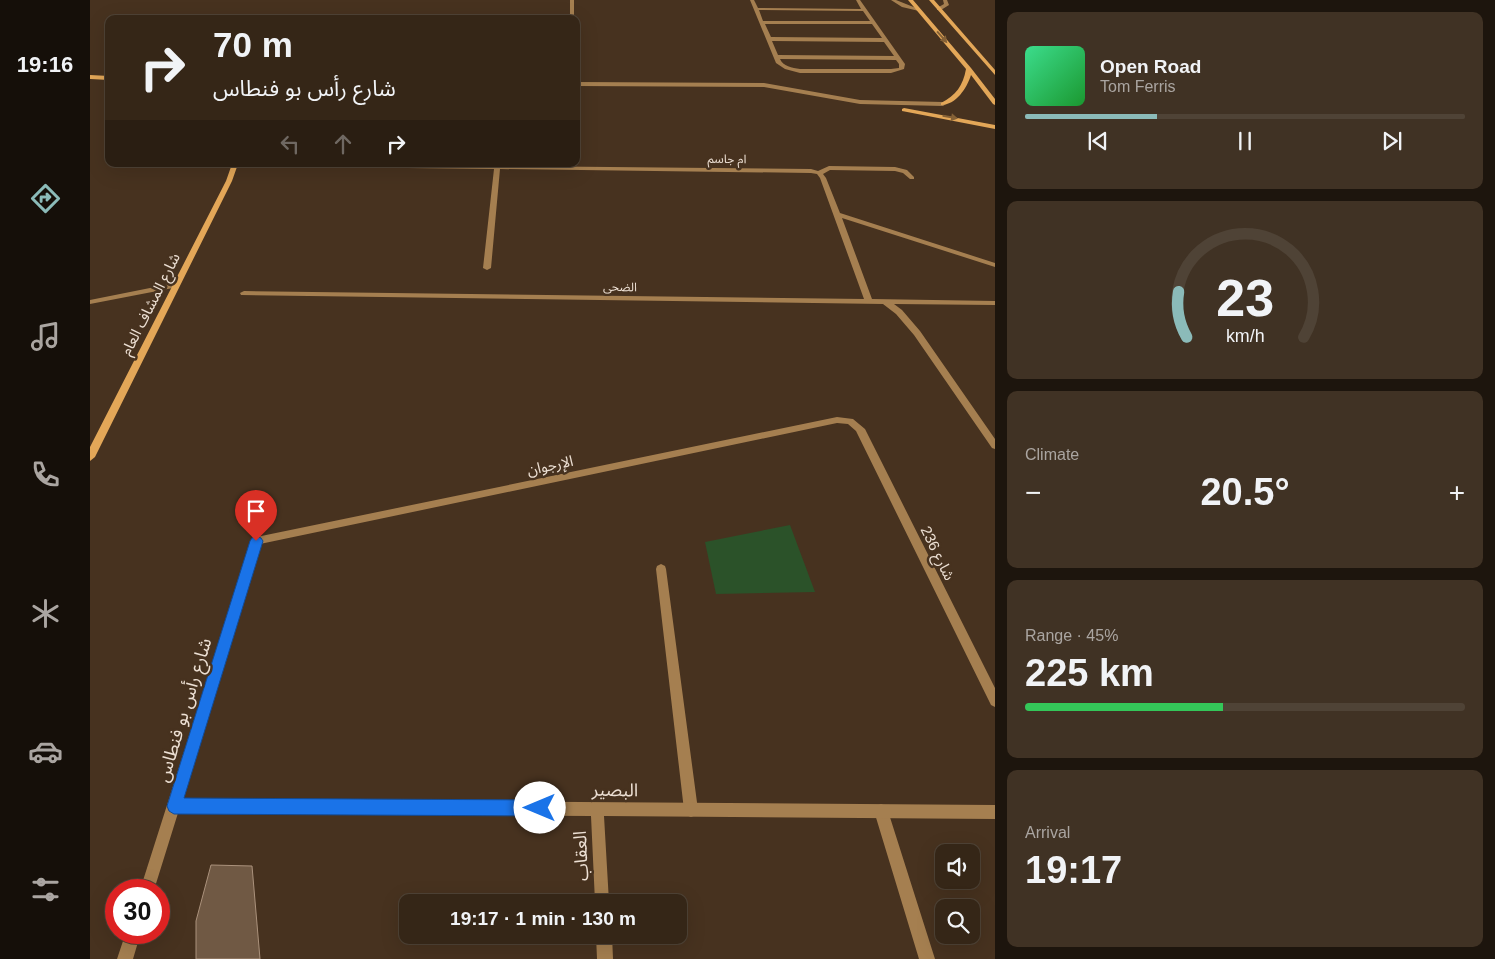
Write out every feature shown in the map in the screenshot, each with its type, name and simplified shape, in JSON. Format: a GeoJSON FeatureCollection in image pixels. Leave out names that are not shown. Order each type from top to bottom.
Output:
{"type":"FeatureCollection","features":[{"type":"Feature","properties":{"kind":"street"},"geometry":{"type":"LineString","coordinates":[[572,0],[572,15]]}},
{"type":"Feature","properties":{"kind":"street"},"geometry":{"type":"LineString","coordinates":[[752,0],[777,57],[784,66],[800,71],[895,71],[901,69],[903,66],[858,0]]}},
{"type":"Feature","properties":{"kind":"street"},"geometry":{"type":"LineString","coordinates":[[893,0],[904,6],[919,10]]}},
{"type":"Feature","properties":{"kind":"street"},"geometry":{"type":"LineString","coordinates":[[910,0],[970,69],[995,103]]}},
{"type":"Feature","properties":{"kind":"street"},"geometry":{"type":"LineString","coordinates":[[931,0],[995,72]]}},
{"type":"Feature","properties":{"kind":"street"},"geometry":{"type":"LineString","coordinates":[[939,9],[947,5],[945,0]]}},
{"type":"Feature","properties":{"kind":"street"},"geometry":{"type":"LineString","coordinates":[[756,9],[865,10]]}},
{"type":"Feature","properties":{"kind":"street"},"geometry":{"type":"LineString","coordinates":[[761,22],[874,23]]}},
{"type":"Feature","properties":{"kind":"street"},"geometry":{"type":"LineString","coordinates":[[769,39],[886,40]]}},
{"type":"Feature","properties":{"kind":"street"},"geometry":{"type":"LineString","coordinates":[[777,57],[898,58]]}},
{"type":"Feature","properties":{"kind":"street"},"geometry":{"type":"LineString","coordinates":[[671,86],[695,84],[764,85],[860,102],[942,104],[952,100],[962,90],[970,69]]}},
{"type":"Feature","properties":{"kind":"street"},"geometry":{"type":"LineString","coordinates":[[90,78],[105,78]]}},
{"type":"Feature","properties":{"kind":"street"},"geometry":{"type":"LineString","coordinates":[[580,84],[765,90],[854,106],[904,110],[995,127]]}},
{"type":"Feature","properties":{"kind":"street","name":"شارع المشاف العام"},"geometry":{"type":"LineString","coordinates":[[90,457],[229,181],[234,167]]}},
{"type":"Feature","properties":{"kind":"street"},"geometry":{"type":"LineString","coordinates":[[487,268],[497,167]]}},
{"type":"Feature","properties":{"kind":"street","name":"ام جاسم"},"geometry":{"type":"LineString","coordinates":[[497,167],[811,171],[819,173],[829,168],[895,168],[905,171],[912,178]]}},
{"type":"Feature","properties":{"kind":"street"},"geometry":{"type":"LineString","coordinates":[[819,173],[823,178],[838,215],[869,301]]}},
{"type":"Feature","properties":{"kind":"street"},"geometry":{"type":"LineString","coordinates":[[838,215],[995,266]]}},
{"type":"Feature","properties":{"kind":"street"},"geometry":{"type":"LineString","coordinates":[[90,302],[175,285]]}},
{"type":"Feature","properties":{"kind":"street","name":"الضحى"},"geometry":{"type":"LineString","coordinates":[[244,293],[995,303]]}},
{"type":"Feature","properties":{"kind":"street"},"geometry":{"type":"LineString","coordinates":[[886,302],[900,312],[917,333],[995,446]]}},
{"type":"Feature","properties":{"kind":"street","name":"الإرجوان"},"geometry":{"type":"LineString","coordinates":[[256,541],[837,420],[850,421]]}},
{"type":"Feature","properties":{"kind":"street","name":"شارع 236"},"geometry":{"type":"LineString","coordinates":[[850,421],[860,429],[995,701]]}},
{"type":"Feature","properties":{"kind":"street","name":"شارع رأس بو فنطاس"},"geometry":{"type":"LineString","coordinates":[[151,879],[256,541]]}},
{"type":"Feature","properties":{"kind":"street"},"geometry":{"type":"LineString","coordinates":[[661,568],[691,810]]}},
{"type":"Feature","properties":{"kind":"street","name":"البصير"},"geometry":{"type":"LineString","coordinates":[[174,806],[995,812]]}},
{"type":"Feature","properties":{"kind":"street","name":"العقاب"},"geometry":{"type":"LineString","coordinates":[[597,808],[602,894]]}},
{"type":"Feature","properties":{"kind":"street"},"geometry":{"type":"LineString","coordinates":[[881,811],[927,959]]}},
{"type":"Feature","properties":{"kind":"street"},"geometry":{"type":"LineString","coordinates":[[126,959],[130,944]]}},
{"type":"Feature","properties":{"kind":"street"},"geometry":{"type":"LineString","coordinates":[[604,944],[605,959]]}},
{"type":"Feature","properties":{"kind":"green space"},"geometry":{"type":"Polygon","coordinates":[[[790,525],[815,592],[716,594],[705,542],[790,525]]]}},
{"type":"Feature","properties":{"kind":"building"},"geometry":{"type":"Polygon","coordinates":[[[211,865],[252,866],[260,959],[196,959],[196,921],[211,865]]]}},
{"type":"Feature","properties":{"kind":"route"},"geometry":{"type":"LineString","coordinates":[[256,541],[174,806],[540,808]]}}]}
